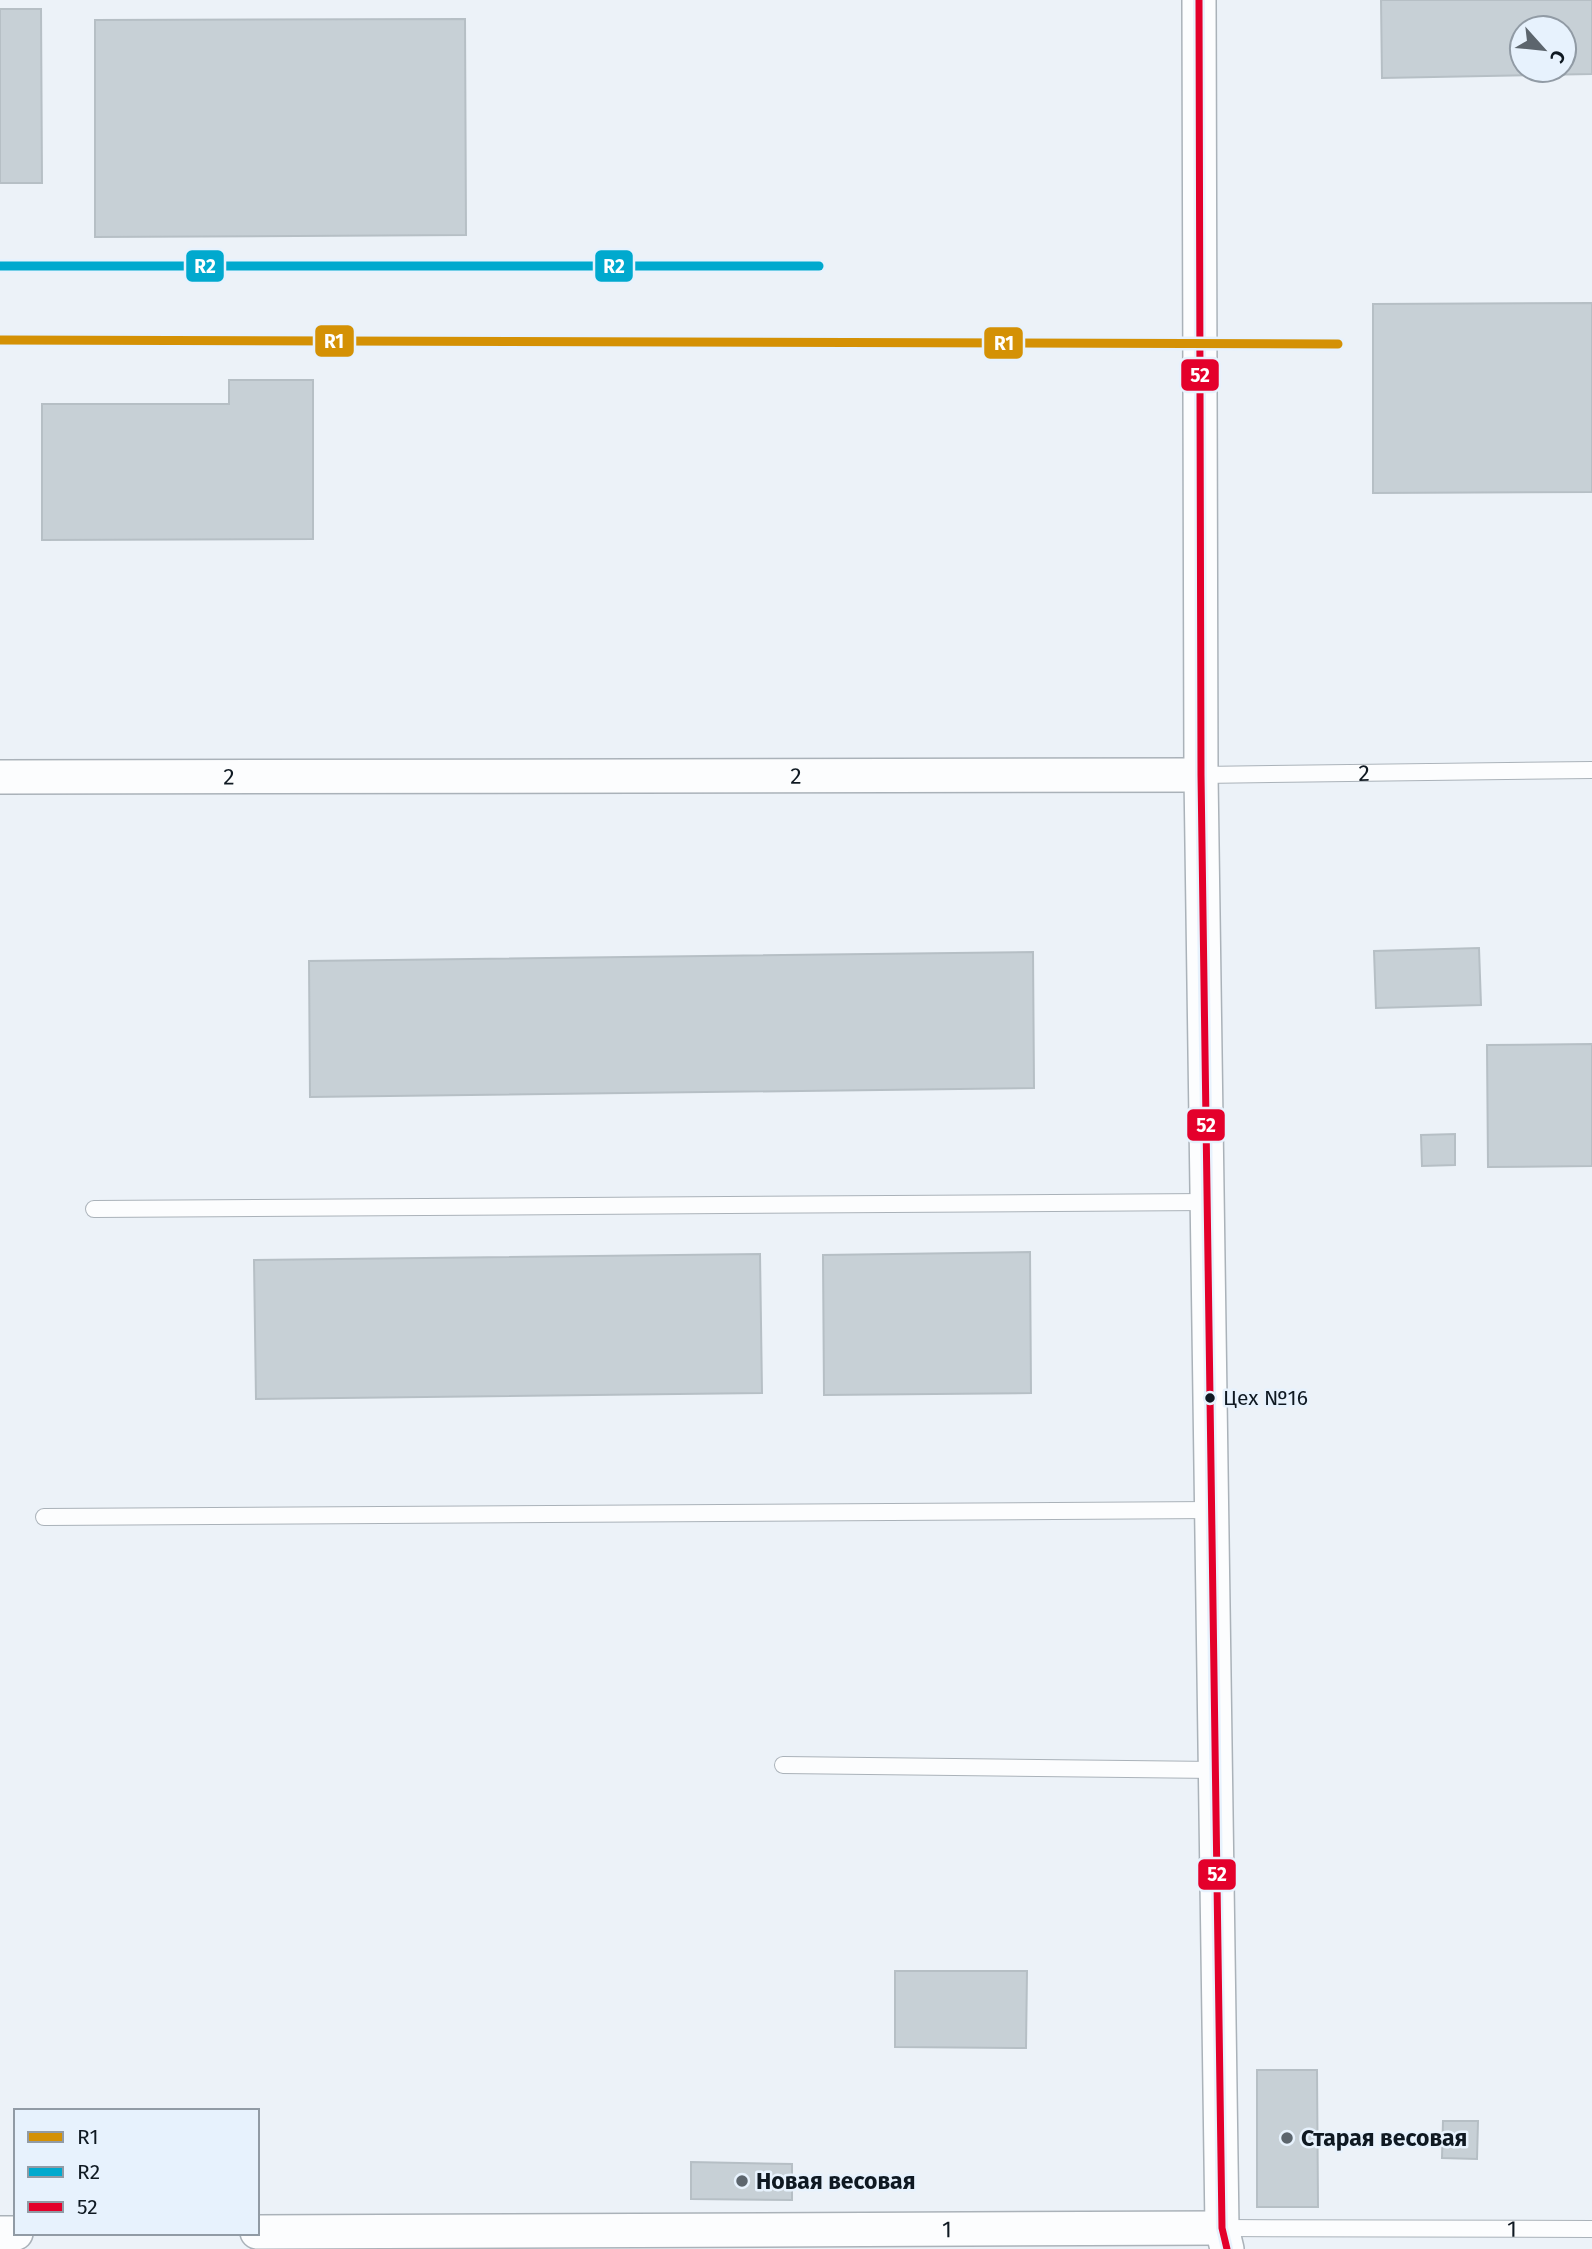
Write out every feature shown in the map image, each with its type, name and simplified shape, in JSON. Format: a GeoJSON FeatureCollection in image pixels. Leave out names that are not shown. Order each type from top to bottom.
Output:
{"type":"FeatureCollection","features":[{"type":"Feature","properties":{"kind":"street"},"geometry":{"type":"LineString","coordinates":[[1199,0],[1201,775],[1222,2242]]}},
{"type":"Feature","properties":{"kind":"street","name":"2"},"geometry":{"type":"LineString","coordinates":[[0,777],[1201,775]]}},
{"type":"Feature","properties":{"kind":"street","name":"1"},"geometry":{"type":"LineString","coordinates":[[259,2232],[1222,2242]]}},
{"type":"Feature","properties":{"kind":"lane","name":"2"},"geometry":{"type":"LineString","coordinates":[[1201,775],[1592,770]]}},
{"type":"Feature","properties":{"kind":"lane"},"geometry":{"type":"LineString","coordinates":[[94,1209],[1207,1202]]}},
{"type":"Feature","properties":{"kind":"lane"},"geometry":{"type":"LineString","coordinates":[[44,1517],[1211,1510]]}},
{"type":"Feature","properties":{"kind":"lane"},"geometry":{"type":"LineString","coordinates":[[783,1765],[1215,1769]]}},
{"type":"Feature","properties":{"kind":"lane","name":"1"},"geometry":{"type":"LineString","coordinates":[[1222,2242],[1592,2229]]}},
{"type":"Feature","properties":{"kind":"building"},"geometry":{"type":"Polygon","coordinates":[[[1381,0],[1592,0],[1592,74],[1578,74],[1578,14],[1508,14],[1508,76],[1382,78],[1381,0]]]}},
{"type":"Feature","properties":{"kind":"building"},"geometry":{"type":"Polygon","coordinates":[[[0,9],[41,9],[42,183],[0,183],[0,9]]]}},
{"type":"Feature","properties":{"kind":"building"},"geometry":{"type":"Polygon","coordinates":[[[465,19],[466,235],[95,237],[95,20],[465,19]]]}},
{"type":"Feature","properties":{"kind":"building"},"geometry":{"type":"Polygon","coordinates":[[[1592,303],[1592,492],[1373,493],[1373,304],[1592,303]]]}},
{"type":"Feature","properties":{"kind":"building"},"geometry":{"type":"Polygon","coordinates":[[[229,380],[313,380],[313,539],[42,540],[42,404],[229,404],[229,380]]]}},
{"type":"Feature","properties":{"kind":"building"},"geometry":{"type":"Polygon","coordinates":[[[1479,948],[1481,1005],[1376,1008],[1374,951],[1479,948]]]}},
{"type":"Feature","properties":{"kind":"building"},"geometry":{"type":"Polygon","coordinates":[[[1033,952],[1034,1088],[310,1097],[309,961],[1033,952]]]}},
{"type":"Feature","properties":{"kind":"building"},"geometry":{"type":"Polygon","coordinates":[[[1592,1044],[1592,1166],[1488,1167],[1487,1045],[1592,1044]]]}},
{"type":"Feature","properties":{"kind":"building"},"geometry":{"type":"Polygon","coordinates":[[[1455,1134],[1455,1165],[1422,1166],[1421,1135],[1455,1134]]]}},
{"type":"Feature","properties":{"kind":"building"},"geometry":{"type":"Polygon","coordinates":[[[1030,1252],[1031,1393],[824,1395],[823,1255],[1030,1252]]]}},
{"type":"Feature","properties":{"kind":"building"},"geometry":{"type":"Polygon","coordinates":[[[760,1254],[762,1393],[256,1399],[254,1260],[760,1254]]]}},
{"type":"Feature","properties":{"kind":"building"},"geometry":{"type":"Polygon","coordinates":[[[895,1971],[1027,1971],[1026,2048],[895,2047],[895,1971]]]}},
{"type":"Feature","properties":{"kind":"building","name":"Старая весовая"},"geometry":{"type":"Polygon","coordinates":[[[1257,2070],[1317,2070],[1318,2207],[1257,2207],[1257,2070]]]}},
{"type":"Feature","properties":{"kind":"building"},"geometry":{"type":"Polygon","coordinates":[[[1443,2121],[1478,2121],[1477,2159],[1442,2158],[1443,2121]]]}},
{"type":"Feature","properties":{"kind":"building","name":"Новая весовая"},"geometry":{"type":"Polygon","coordinates":[[[691,2162],[792,2164],[792,2200],[691,2199],[691,2162]]]}},
{"type":"Feature","properties":{"kind":"transit line","name":"52"},"geometry":{"type":"LineString","coordinates":[[1199,0],[1201,775],[1222,2228],[1227,2249]]}},
{"type":"Feature","properties":{"kind":"transit line","name":"R2"},"geometry":{"type":"LineString","coordinates":[[0,266],[819,266]]}},
{"type":"Feature","properties":{"kind":"transit line","name":"R1"},"geometry":{"type":"LineString","coordinates":[[0,340],[1338,344]]}},
{"type":"Feature","properties":{"kind":"place","name":"Цех №16"},"geometry":{"type":"Point","coordinates":[1210,1398]}},
{"type":"Feature","properties":{"kind":"place","name":"Старая весовая"},"geometry":{"type":"Point","coordinates":[1287,2138]}},
{"type":"Feature","properties":{"kind":"place","name":"Новая весовая"},"geometry":{"type":"Point","coordinates":[742,2181]}}]}
